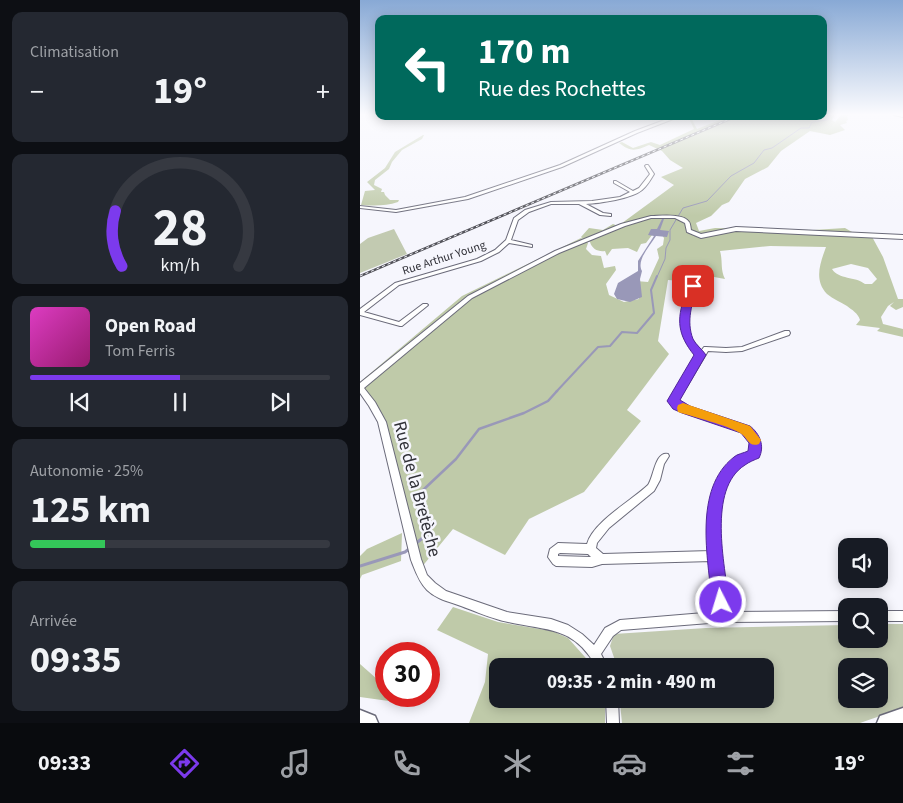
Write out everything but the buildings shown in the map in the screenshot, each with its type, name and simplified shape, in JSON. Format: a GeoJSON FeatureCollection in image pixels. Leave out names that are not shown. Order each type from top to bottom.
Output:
{"type":"FeatureCollection","features":[{"type":"Feature","properties":{"kind":"highway"},"geometry":{"type":"LineString","coordinates":[[887,723],[903,718]]}},
{"type":"Feature","properties":{"kind":"highway"},"geometry":{"type":"LineString","coordinates":[[360,720],[368,723]]}},
{"type":"Feature","properties":{"kind":"street"},"geometry":{"type":"LineString","coordinates":[[360,207],[396,211],[447,202],[490,191],[561,166],[599,149]]}},
{"type":"Feature","properties":{"kind":"street","name":"Rue Arthur Young"},"geometry":{"type":"LineString","coordinates":[[360,313],[397,284],[479,260],[498,251],[508,241],[516,219],[527,211],[551,203],[607,201],[634,193],[645,185],[652,174],[647,166]]}},
{"type":"Feature","properties":{"kind":"street"},"geometry":{"type":"LineString","coordinates":[[616,182],[634,193]]}},
{"type":"Feature","properties":{"kind":"street"},"geometry":{"type":"LineString","coordinates":[[581,202],[602,214],[609,214]]}},
{"type":"Feature","properties":{"kind":"street"},"geometry":{"type":"LineString","coordinates":[[360,387],[470,296],[557,252],[623,225],[651,217],[677,218],[687,222],[688,231],[701,236],[736,229],[903,237]]}},
{"type":"Feature","properties":{"kind":"street"},"geometry":{"type":"LineString","coordinates":[[508,241],[530,246]]}},
{"type":"Feature","properties":{"kind":"street"},"geometry":{"type":"LineString","coordinates":[[693,286],[684,311],[688,340],[700,355]]}},
{"type":"Feature","properties":{"kind":"street"},"geometry":{"type":"LineString","coordinates":[[360,313],[400,324],[425,305]]}},
{"type":"Feature","properties":{"kind":"street"},"geometry":{"type":"LineString","coordinates":[[722,617],[712,523],[717,495],[731,468],[739,461],[754,454],[755,443],[752,435],[746,429],[686,410],[677,406],[674,401],[700,355],[706,349],[742,349],[787,333]]}},
{"type":"Feature","properties":{"kind":"street","name":"Rue de la Bretèche"},"geometry":{"type":"LineString","coordinates":[[360,387],[382,422],[413,546],[424,578],[443,595],[507,617],[551,624],[568,630],[580,638],[598,658]]}},
{"type":"Feature","properties":{"kind":"street"},"geometry":{"type":"LineString","coordinates":[[602,559],[591,549],[591,544],[598,533],[629,504],[641,498],[653,486],[658,466],[665,456]]}},
{"type":"Feature","properties":{"kind":"street"},"geometry":{"type":"LineString","coordinates":[[591,549],[558,548],[553,552],[553,557],[556,561],[592,562],[602,559],[716,556]]}},
{"type":"Feature","properties":{"kind":"street"},"geometry":{"type":"LineString","coordinates":[[595,653],[609,632],[620,625],[722,617],[838,616]]}},
{"type":"Feature","properties":{"kind":"street"},"geometry":{"type":"LineString","coordinates":[[888,616],[903,616]]}},
{"type":"Feature","properties":{"kind":"street"},"geometry":{"type":"LineString","coordinates":[[612,708],[613,723]]}},
{"type":"Feature","properties":{"kind":"green space"},"geometry":{"type":"Polygon","coordinates":[[[404,149],[392,162],[389,169],[375,180],[374,185],[382,189],[381,192],[384,192],[390,200],[399,200],[398,202],[380,205],[361,205],[365,191],[375,190],[367,182],[385,168],[395,152],[404,149]]]}},
{"type":"Feature","properties":{"kind":"green space"},"geometry":{"type":"Polygon","coordinates":[[[657,149],[784,149],[768,167],[745,179],[729,202],[722,205],[711,216],[696,223],[699,231],[715,228],[813,230],[845,228],[852,232],[870,233],[883,257],[898,299],[903,299],[903,307],[896,310],[890,306],[894,302],[888,306],[881,317],[883,324],[903,329],[903,337],[877,331],[880,328],[856,325],[860,320],[856,314],[827,294],[820,283],[819,277],[820,264],[826,247],[770,246],[720,251],[725,279],[698,274],[695,282],[668,280],[658,341],[669,354],[627,410],[641,421],[584,492],[529,519],[505,555],[453,529],[416,574],[404,516],[389,459],[377,420],[364,397],[360,382],[462,296],[581,238],[583,239],[581,237],[589,228],[603,230],[613,224],[618,226],[674,185],[661,177],[683,168],[670,160],[662,151],[657,149]],[[655,231],[646,243],[641,244],[637,252],[628,248],[612,249],[607,256],[605,251],[596,250],[586,240],[588,243],[586,249],[592,255],[601,256],[604,268],[615,266],[616,270],[606,284],[609,295],[624,302],[639,299],[639,286],[636,281],[648,282],[659,258],[657,249],[663,245],[664,238],[660,232],[655,231]],[[851,264],[832,269],[839,275],[865,284],[872,284],[877,279],[868,268],[851,264]]]}},
{"type":"Feature","properties":{"kind":"green space"},"geometry":{"type":"Polygon","coordinates":[[[394,229],[407,254],[360,273],[360,244],[368,238],[394,229]]]}},
{"type":"Feature","properties":{"kind":"green space"},"geometry":{"type":"Polygon","coordinates":[[[402,533],[401,561],[362,575],[360,579],[360,556],[367,549],[402,533]]]}},
{"type":"Feature","properties":{"kind":"green space"},"geometry":{"type":"Polygon","coordinates":[[[453,607],[498,622],[552,631],[568,638],[586,658],[489,658],[489,708],[605,708],[605,723],[469,723],[485,682],[488,654],[437,630],[453,607]]]}},
{"type":"Feature","properties":{"kind":"green space"},"geometry":{"type":"Polygon","coordinates":[[[888,624],[903,624],[903,708],[860,723],[622,723],[620,708],[774,708],[774,658],[614,658],[610,646],[614,634],[706,628],[838,625],[838,648],[888,648],[888,624]]]}},
{"type":"Feature","properties":{"kind":"green space"},"geometry":{"type":"Polygon","coordinates":[[[360,664],[375,677],[375,699],[360,697],[360,664]]]}},
{"type":"Feature","properties":{"kind":"water"},"geometry":{"type":"Polygon","coordinates":[[[662,219],[664,219],[660,230],[669,231],[667,237],[656,236],[644,253],[641,262],[642,271],[640,279],[642,297],[630,302],[617,299],[614,294],[618,283],[638,271],[638,261],[654,236],[648,235],[651,229],[657,229],[662,219]]]}},
{"type":"Feature","properties":{"kind":"waterway"},"geometry":{"type":"LineString","coordinates":[[657,277],[665,259],[666,248],[670,240],[670,230],[683,208],[707,201],[731,176],[754,163],[764,150],[769,149]]}},
{"type":"Feature","properties":{"kind":"waterway"},"geometry":{"type":"LineString","coordinates":[[556,392],[598,347],[610,346],[622,332],[637,333],[654,313],[651,290],[657,276]]}},
{"type":"Feature","properties":{"kind":"waterway"},"geometry":{"type":"LineString","coordinates":[[422,538],[428,534],[426,523],[416,503],[422,491],[456,459],[479,429],[524,413],[548,401],[557,391]]}},
{"type":"Feature","properties":{"kind":"waterway"},"geometry":{"type":"LineString","coordinates":[[415,544],[424,537]]}},
{"type":"Feature","properties":{"kind":"waterway"},"geometry":{"type":"LineString","coordinates":[[360,566],[405,552],[409,549]]}},
{"type":"Feature","properties":{"kind":"railway"},"geometry":{"type":"LineString","coordinates":[[360,276],[660,149]]}},
{"type":"Feature","properties":{"kind":"slow traffic"},"geometry":{"type":"LineString","coordinates":[[683,408],[746,429],[754,440]]}},
{"type":"Feature","properties":{"kind":"route"},"geometry":{"type":"LineString","coordinates":[[693,286],[684,311],[688,340],[700,355],[674,401],[677,406],[686,410],[746,429],[752,435],[756,450],[754,454],[739,461],[731,468],[717,495],[714,507],[712,523],[721,602]]}}]}
